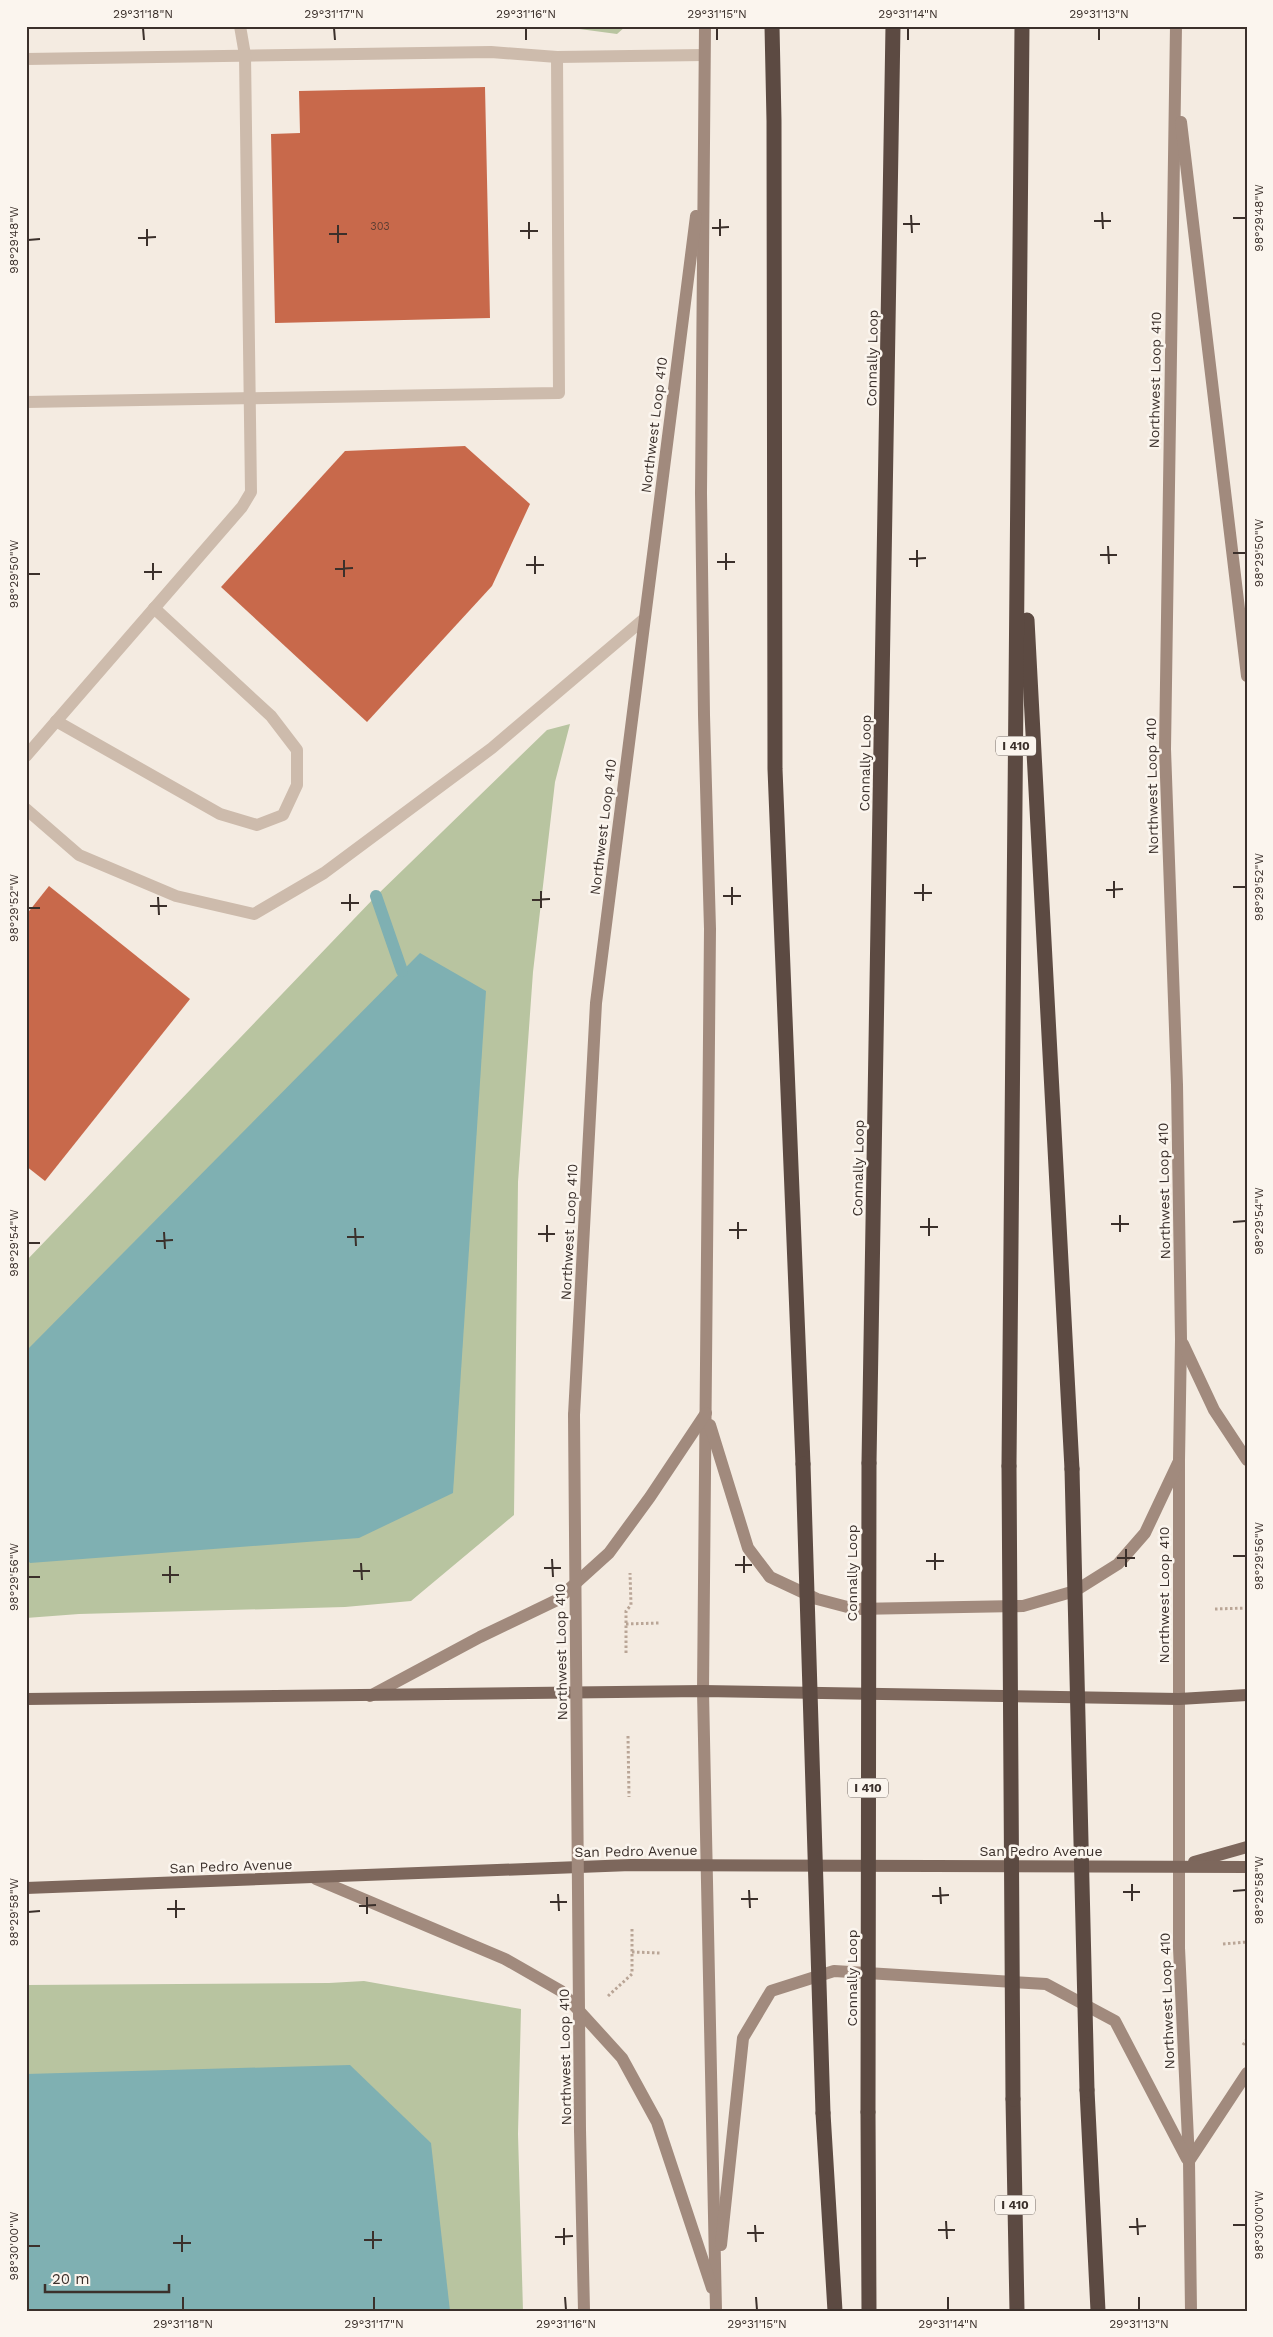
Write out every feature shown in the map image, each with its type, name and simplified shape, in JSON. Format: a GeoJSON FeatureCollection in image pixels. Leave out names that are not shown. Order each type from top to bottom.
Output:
{"type":"FeatureCollection","features":[{"type":"Feature","properties":{"kind":"highway"},"geometry":{"type":"LineString","coordinates":[[772,26],[774,121],[775,769],[803,1464],[823,2113],[835,2311]]}},
{"type":"Feature","properties":{"kind":"highway","name":"Connally Loop"},"geometry":{"type":"LineString","coordinates":[[869,2311],[869,1463],[893,26]]}},
{"type":"Feature","properties":{"kind":"highway","name":"I 410"},"geometry":{"type":"LineString","coordinates":[[1018,2311],[1013,2099],[1009,1466],[1022,26]]}},
{"type":"Feature","properties":{"kind":"highway"},"geometry":{"type":"LineString","coordinates":[[1019,473],[1072,1469],[1087,2090],[1098,2311]]}},
{"type":"Feature","properties":{"kind":"main road","name":"Northwest Loop 410"},"geometry":{"type":"LineString","coordinates":[[705,26],[701,493],[704,715],[710,929],[704,1691],[716,2305]]}},
{"type":"Feature","properties":{"kind":"main road","name":"Northwest Loop 410"},"geometry":{"type":"LineString","coordinates":[[1176,26],[1165,749],[1177,1085],[1181,1339],[1179,1460],[1180,1959],[1189,2161],[1191,2311]]}},
{"type":"Feature","properties":{"kind":"main road","name":"Northwest Loop 410"},"geometry":{"type":"LineString","coordinates":[[1175,70],[1247,676]]}},
{"type":"Feature","properties":{"kind":"main road","name":"Northwest Loop 410"},"geometry":{"type":"LineString","coordinates":[[584,2311],[580,2130],[574,1415],[596,1003],[704,161]]}},
{"type":"Feature","properties":{"kind":"main road"},"geometry":{"type":"LineString","coordinates":[[1181,1339],[1214,1410],[1247,1460]]}},
{"type":"Feature","properties":{"kind":"main road"},"geometry":{"type":"LineString","coordinates":[[706,1413],[748,1548],[770,1577],[818,1599],[855,1608],[1023,1606],[1075,1591],[1118,1564],[1145,1533],[1179,1460]]}},
{"type":"Feature","properties":{"kind":"main road"},"geometry":{"type":"LineString","coordinates":[[370,1696],[480,1637],[557,1600],[609,1553],[706,1413]]}},
{"type":"Feature","properties":{"kind":"main road"},"geometry":{"type":"LineString","coordinates":[[26,1699],[704,1691],[1179,1699],[1247,1694]]}},
{"type":"Feature","properties":{"kind":"main road"},"geometry":{"type":"LineString","coordinates":[[1179,1866],[1247,1847]]}},
{"type":"Feature","properties":{"kind":"main road","name":"San Pedro Avenue"},"geometry":{"type":"LineString","coordinates":[[26,1888],[316,1879],[622,1865],[1247,1867]]}},
{"type":"Feature","properties":{"kind":"main road"},"geometry":{"type":"LineString","coordinates":[[316,1879],[505,1959],[561,1991],[622,2058],[657,2122],[716,2305]]}},
{"type":"Feature","properties":{"kind":"main road"},"geometry":{"type":"LineString","coordinates":[[716,2305],[743,2038],[771,1991],[834,1971],[1046,1984],[1115,2021],[1189,2161],[1247,2073]]}},
{"type":"Feature","properties":{"kind":"lane"},"geometry":{"type":"LineString","coordinates":[[26,756],[242,507],[251,492],[245,55],[240,26]]}},
{"type":"Feature","properties":{"kind":"lane"},"geometry":{"type":"LineString","coordinates":[[26,58],[491,52],[556,57],[704,55]]}},
{"type":"Feature","properties":{"kind":"lane"},"geometry":{"type":"LineString","coordinates":[[26,402],[559,393],[556,57]]}},
{"type":"Feature","properties":{"kind":"lane"},"geometry":{"type":"LineString","coordinates":[[56,721],[220,814],[257,825],[284,815],[297,785],[298,750],[271,716],[154,608]]}},
{"type":"Feature","properties":{"kind":"lane"},"geometry":{"type":"LineString","coordinates":[[26,809],[79,855],[176,896],[254,914],[324,873],[492,748],[644,619]]}},
{"type":"Feature","properties":{"kind":"path"},"geometry":{"type":"LineString","coordinates":[[626,1653],[626,1611],[631,1605],[630,1571]]}},
{"type":"Feature","properties":{"kind":"path"},"geometry":{"type":"LineString","coordinates":[[1215,1609],[1247,1608]]}},
{"type":"Feature","properties":{"kind":"path"},"geometry":{"type":"LineString","coordinates":[[626,1624],[659,1623]]}},
{"type":"Feature","properties":{"kind":"path"},"geometry":{"type":"LineString","coordinates":[[628,1736],[629,1797]]}},
{"type":"Feature","properties":{"kind":"path"},"geometry":{"type":"LineString","coordinates":[[602,2002],[632,1974],[632,1927]]}},
{"type":"Feature","properties":{"kind":"path"},"geometry":{"type":"LineString","coordinates":[[1223,1944],[1247,1942]]}},
{"type":"Feature","properties":{"kind":"path"},"geometry":{"type":"LineString","coordinates":[[632,1952],[660,1953]]}},
{"type":"Feature","properties":{"kind":"green space"},"geometry":{"type":"Polygon","coordinates":[[[557,26],[626,26],[617,34],[557,26]]]}},
{"type":"Feature","properties":{"kind":"green space"},"geometry":{"type":"Polygon","coordinates":[[[570,724],[555,782],[533,972],[518,1182],[514,1515],[411,1601],[345,1607],[79,1614],[26,1618],[26,1261],[376,896],[547,730],[570,724]]]}},
{"type":"Feature","properties":{"kind":"green space"},"geometry":{"type":"Polygon","coordinates":[[[364,1981],[521,2009],[518,2134],[523,2311],[26,2311],[26,1985],[329,1983],[364,1981]]]}},
{"type":"Feature","properties":{"kind":"water"},"geometry":{"type":"Polygon","coordinates":[[[420,953],[486,991],[453,1493],[359,1538],[30,1563],[26,1558],[26,1351],[420,953]]]}},
{"type":"Feature","properties":{"kind":"water"},"geometry":{"type":"Polygon","coordinates":[[[350,2065],[431,2143],[450,2311],[26,2311],[26,2074],[350,2065]]]}},
{"type":"Feature","properties":{"kind":"building"},"geometry":{"type":"Polygon","coordinates":[[[485,87],[490,318],[275,323],[271,134],[300,133],[299,91],[485,87]]]}},
{"type":"Feature","properties":{"kind":"building"},"geometry":{"type":"Polygon","coordinates":[[[465,446],[530,504],[492,586],[367,722],[221,587],[345,451],[465,446]]]}},
{"type":"Feature","properties":{"kind":"building"},"geometry":{"type":"Polygon","coordinates":[[[49,886],[190,999],[45,1181],[26,1166],[26,915],[49,886]]]}},
{"type":"Feature","properties":{"kind":"waterway"},"geometry":{"type":"LineString","coordinates":[[376,896],[402,971]]}}]}
